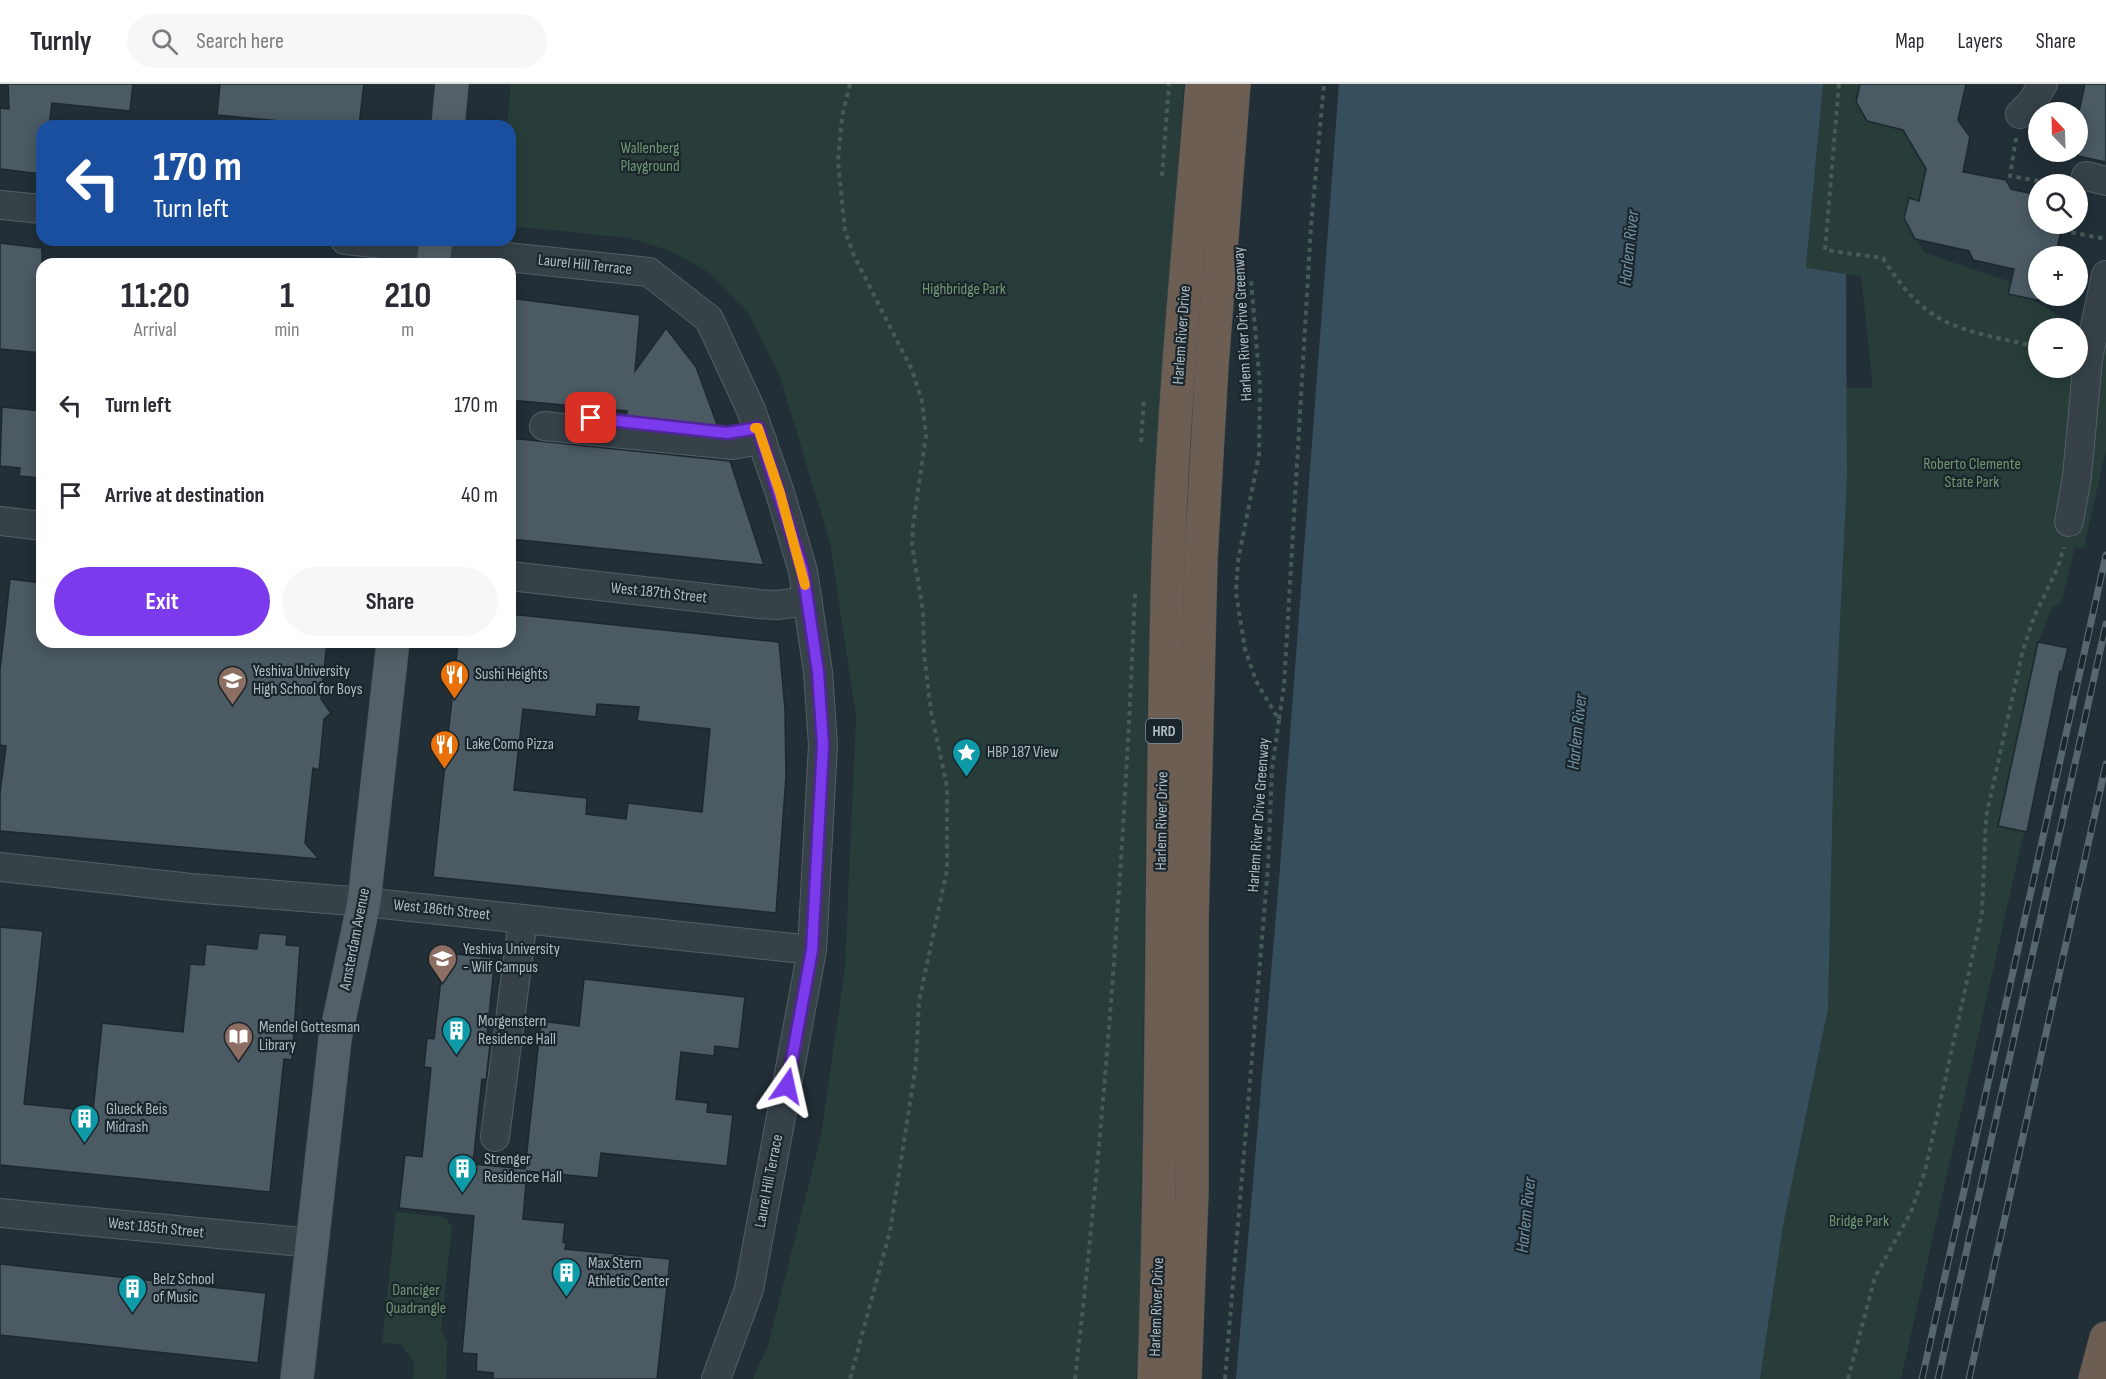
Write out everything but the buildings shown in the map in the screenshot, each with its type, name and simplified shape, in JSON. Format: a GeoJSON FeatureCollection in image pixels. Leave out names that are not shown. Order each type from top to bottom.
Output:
{"type":"FeatureCollection","features":[{"type":"Feature","properties":{"kind":"highway","name":"Harlem River Drive"},"geometry":{"type":"LineString","coordinates":[[1154,1379],[1161,1195],[1160,922],[1168,560],[1179,364],[1202,84]]}},
{"type":"Feature","properties":{"kind":"highway","name":"Harlem River Drive"},"geometry":{"type":"LineString","coordinates":[[1185,1379],[1192,1193],[1192,924],[1201,570],[1212,365],[1234,84]]}},
{"type":"Feature","properties":{"kind":"highway"},"geometry":{"type":"LineString","coordinates":[[2095,1379],[2106,1338]]}},
{"type":"Feature","properties":{"kind":"main road"},"geometry":{"type":"LineString","coordinates":[[449,120],[452,84]]}},
{"type":"Feature","properties":{"kind":"main road","name":"Amsterdam Avenue"},"geometry":{"type":"LineString","coordinates":[[297,1379],[335,1039],[364,902],[392,648]]}},
{"type":"Feature","properties":{"kind":"street"},"geometry":{"type":"LineString","coordinates":[[2020,114],[2032,102],[2043,84]]}},
{"type":"Feature","properties":{"kind":"street"},"geometry":{"type":"LineString","coordinates":[[0,205],[36,208]]}},
{"type":"Feature","properties":{"kind":"street","name":"Laurel Hill Terrace"},"geometry":{"type":"LineString","coordinates":[[394,246],[506,258]]}},
{"type":"Feature","properties":{"kind":"street","name":"Laurel Hill Terrace"},"geometry":{"type":"LineString","coordinates":[[516,259],[649,272],[709,319],[760,434],[803,571],[818,672],[823,745],[812,950],[749,1289],[716,1379]]}},
{"type":"Feature","properties":{"kind":"street"},"geometry":{"type":"LineString","coordinates":[[2069,522],[2077,476],[2088,359],[2106,274]]}},
{"type":"Feature","properties":{"kind":"street"},"geometry":{"type":"LineString","coordinates":[[544,420],[732,445],[760,434]]}},
{"type":"Feature","properties":{"kind":"street"},"geometry":{"type":"LineString","coordinates":[[0,521],[36,525]]}},
{"type":"Feature","properties":{"kind":"street","name":"West 187th Street"},"geometry":{"type":"LineString","coordinates":[[516,577],[777,605],[808,601]]}},
{"type":"Feature","properties":{"kind":"street","name":"West 186th Street"},"geometry":{"type":"LineString","coordinates":[[0,867],[190,888],[364,902],[812,950]]}},
{"type":"Feature","properties":{"kind":"street"},"geometry":{"type":"LineString","coordinates":[[495,1137],[523,919]]}},
{"type":"Feature","properties":{"kind":"street","name":"West 185th Street"},"geometry":{"type":"LineString","coordinates":[[0,1213],[312,1243]]}},
{"type":"Feature","properties":{"kind":"path"},"geometry":{"type":"LineString","coordinates":[[850,84],[842,117],[838,161],[845,231],[854,256],[912,370],[922,401],[926,435],[912,545],[923,611],[924,654],[931,711],[947,787],[946,870],[919,1001],[916,1064],[890,1231],[850,1379]]}},
{"type":"Feature","properties":{"kind":"path"},"geometry":{"type":"LineString","coordinates":[[1162,178],[1169,84]]}},
{"type":"Feature","properties":{"kind":"path"},"geometry":{"type":"LineString","coordinates":[[1279,720],[1284,686],[1311,226],[1324,84]]}},
{"type":"Feature","properties":{"kind":"path"},"geometry":{"type":"LineString","coordinates":[[1839,84],[1825,250],[1883,258],[1905,292],[1929,314],[1957,327],[2028,345]]}},
{"type":"Feature","properties":{"kind":"path"},"geometry":{"type":"LineString","coordinates":[[2020,114],[2010,176],[2028,179]]}},
{"type":"Feature","properties":{"kind":"path"},"geometry":{"type":"LineString","coordinates":[[2080,234],[2106,239]]}},
{"type":"Feature","properties":{"kind":"path","name":"Harlem River Drive Greenway"},"geometry":{"type":"LineString","coordinates":[[1226,1379],[1268,867],[1272,769],[1279,720],[1256,681],[1245,649],[1236,593],[1238,561],[1258,455],[1260,386],[1251,275]]}},
{"type":"Feature","properties":{"kind":"path"},"geometry":{"type":"LineString","coordinates":[[1141,449],[1145,390]]}},
{"type":"Feature","properties":{"kind":"path"},"geometry":{"type":"LineString","coordinates":[[1848,1379],[1875,1277],[1911,1212],[1925,1171],[1982,913],[1986,817],[2023,650],[2034,616],[2058,567],[2069,522]]}},
{"type":"Feature","properties":{"kind":"path"},"geometry":{"type":"LineString","coordinates":[[1075,1379],[1093,1225],[1127,782],[1135,591]]}},
{"type":"Feature","properties":{"kind":"green space","name":"Highbridge Park"},"geometry":{"type":"Polygon","coordinates":[[[511,84],[1184,84],[1155,484],[1147,724],[1140,1330],[1136,1379],[753,1379],[768,1345],[821,1136],[845,968],[856,716],[830,543],[780,376],[749,314],[710,273],[673,252],[630,238],[516,227],[516,120],[508,120],[511,84]]]}},
{"type":"Feature","properties":{"kind":"green space","name":"Roberto Clemente State Park"},"geometry":{"type":"Polygon","coordinates":[[[1823,84],[1860,84],[1856,102],[1867,121],[1917,134],[1913,148],[1926,169],[1919,201],[1909,199],[1904,218],[1925,253],[2011,282],[2008,294],[2028,298],[2028,306],[2043,306],[2063,318],[2028,318],[2028,378],[2088,378],[2088,347],[2106,351],[2106,449],[2084,548],[2075,547],[2061,603],[2052,607],[2038,642],[1998,826],[2024,832],[1901,1379],[1760,1379],[1783,1226],[1828,1009],[1834,749],[1847,478],[1846,388],[1873,388],[1861,276],[1806,269],[1823,84]]]}},
{"type":"Feature","properties":{"kind":"green space","name":"Danciger Quadrangle"},"geometry":{"type":"Polygon","coordinates":[[[396,1212],[444,1217],[452,1226],[441,1330],[447,1341],[446,1379],[413,1379],[415,1363],[400,1344],[382,1343],[396,1212]]]}},
{"type":"Feature","properties":{"kind":"water","name":"Harlem River"},"geometry":{"type":"Polygon","coordinates":[[[1339,84],[1823,84],[1806,268],[1846,274],[1847,478],[1834,749],[1828,1009],[1783,1226],[1760,1379],[1236,1379],[1280,868],[1339,84]]]}},
{"type":"Feature","properties":{"kind":"railway"},"geometry":{"type":"LineString","coordinates":[[1922,1379],[2106,555]]}},
{"type":"Feature","properties":{"kind":"railway"},"geometry":{"type":"LineString","coordinates":[[1938,1379],[2106,624]]}},
{"type":"Feature","properties":{"kind":"railway"},"geometry":{"type":"LineString","coordinates":[[1969,1379],[2106,764]]}},
{"type":"Feature","properties":{"kind":"slow traffic"},"geometry":{"type":"LineString","coordinates":[[755,428],[758,428],[780,493],[805,585]]}},
{"type":"Feature","properties":{"kind":"place","name":"Sushi Heights"},"geometry":{"type":"Point","coordinates":[454,700]}},
{"type":"Feature","properties":{"kind":"place","name":"Yeshiva University High School for Boys"},"geometry":{"type":"Point","coordinates":[232,706]}},
{"type":"Feature","properties":{"kind":"place","name":"Lake Como Pizza"},"geometry":{"type":"Point","coordinates":[445,770]}},
{"type":"Feature","properties":{"kind":"place","name":"HBP 187 View"},"geometry":{"type":"Point","coordinates":[966,778]}},
{"type":"Feature","properties":{"kind":"place","name":"Yeshiva University - Wilf Campus"},"geometry":{"type":"Point","coordinates":[442,984]}},
{"type":"Feature","properties":{"kind":"place","name":"Morgenstern Residence Hall"},"geometry":{"type":"Point","coordinates":[457,1056]}},
{"type":"Feature","properties":{"kind":"place","name":"Mendel Gottesman Library"},"geometry":{"type":"Point","coordinates":[238,1062]}},
{"type":"Feature","properties":{"kind":"place","name":"Glueck Beis Midrash"},"geometry":{"type":"Point","coordinates":[85,1144]}},
{"type":"Feature","properties":{"kind":"place","name":"Strenger Residence Hall"},"geometry":{"type":"Point","coordinates":[463,1194]}},
{"type":"Feature","properties":{"kind":"place","name":"Max Stern Athletic Center"},"geometry":{"type":"Point","coordinates":[567,1298]}},
{"type":"Feature","properties":{"kind":"place","name":"Belz School of Music"},"geometry":{"type":"Point","coordinates":[132,1314]}},
{"type":"Feature","properties":{"kind":"route"},"geometry":{"type":"LineString","coordinates":[[591,418],[727,433],[758,428],[803,571],[818,672],[823,745],[812,950],[787,1086]]}},
{"type":"Feature","properties":{"kind":"park label","name":"Wallenberg Playground"},"geometry":{"type":"Point","coordinates":[650,157]}},
{"type":"Feature","properties":{"kind":"park label","name":"Bridge Park"},"geometry":{"type":"Point","coordinates":[1859,1221]}}]}
